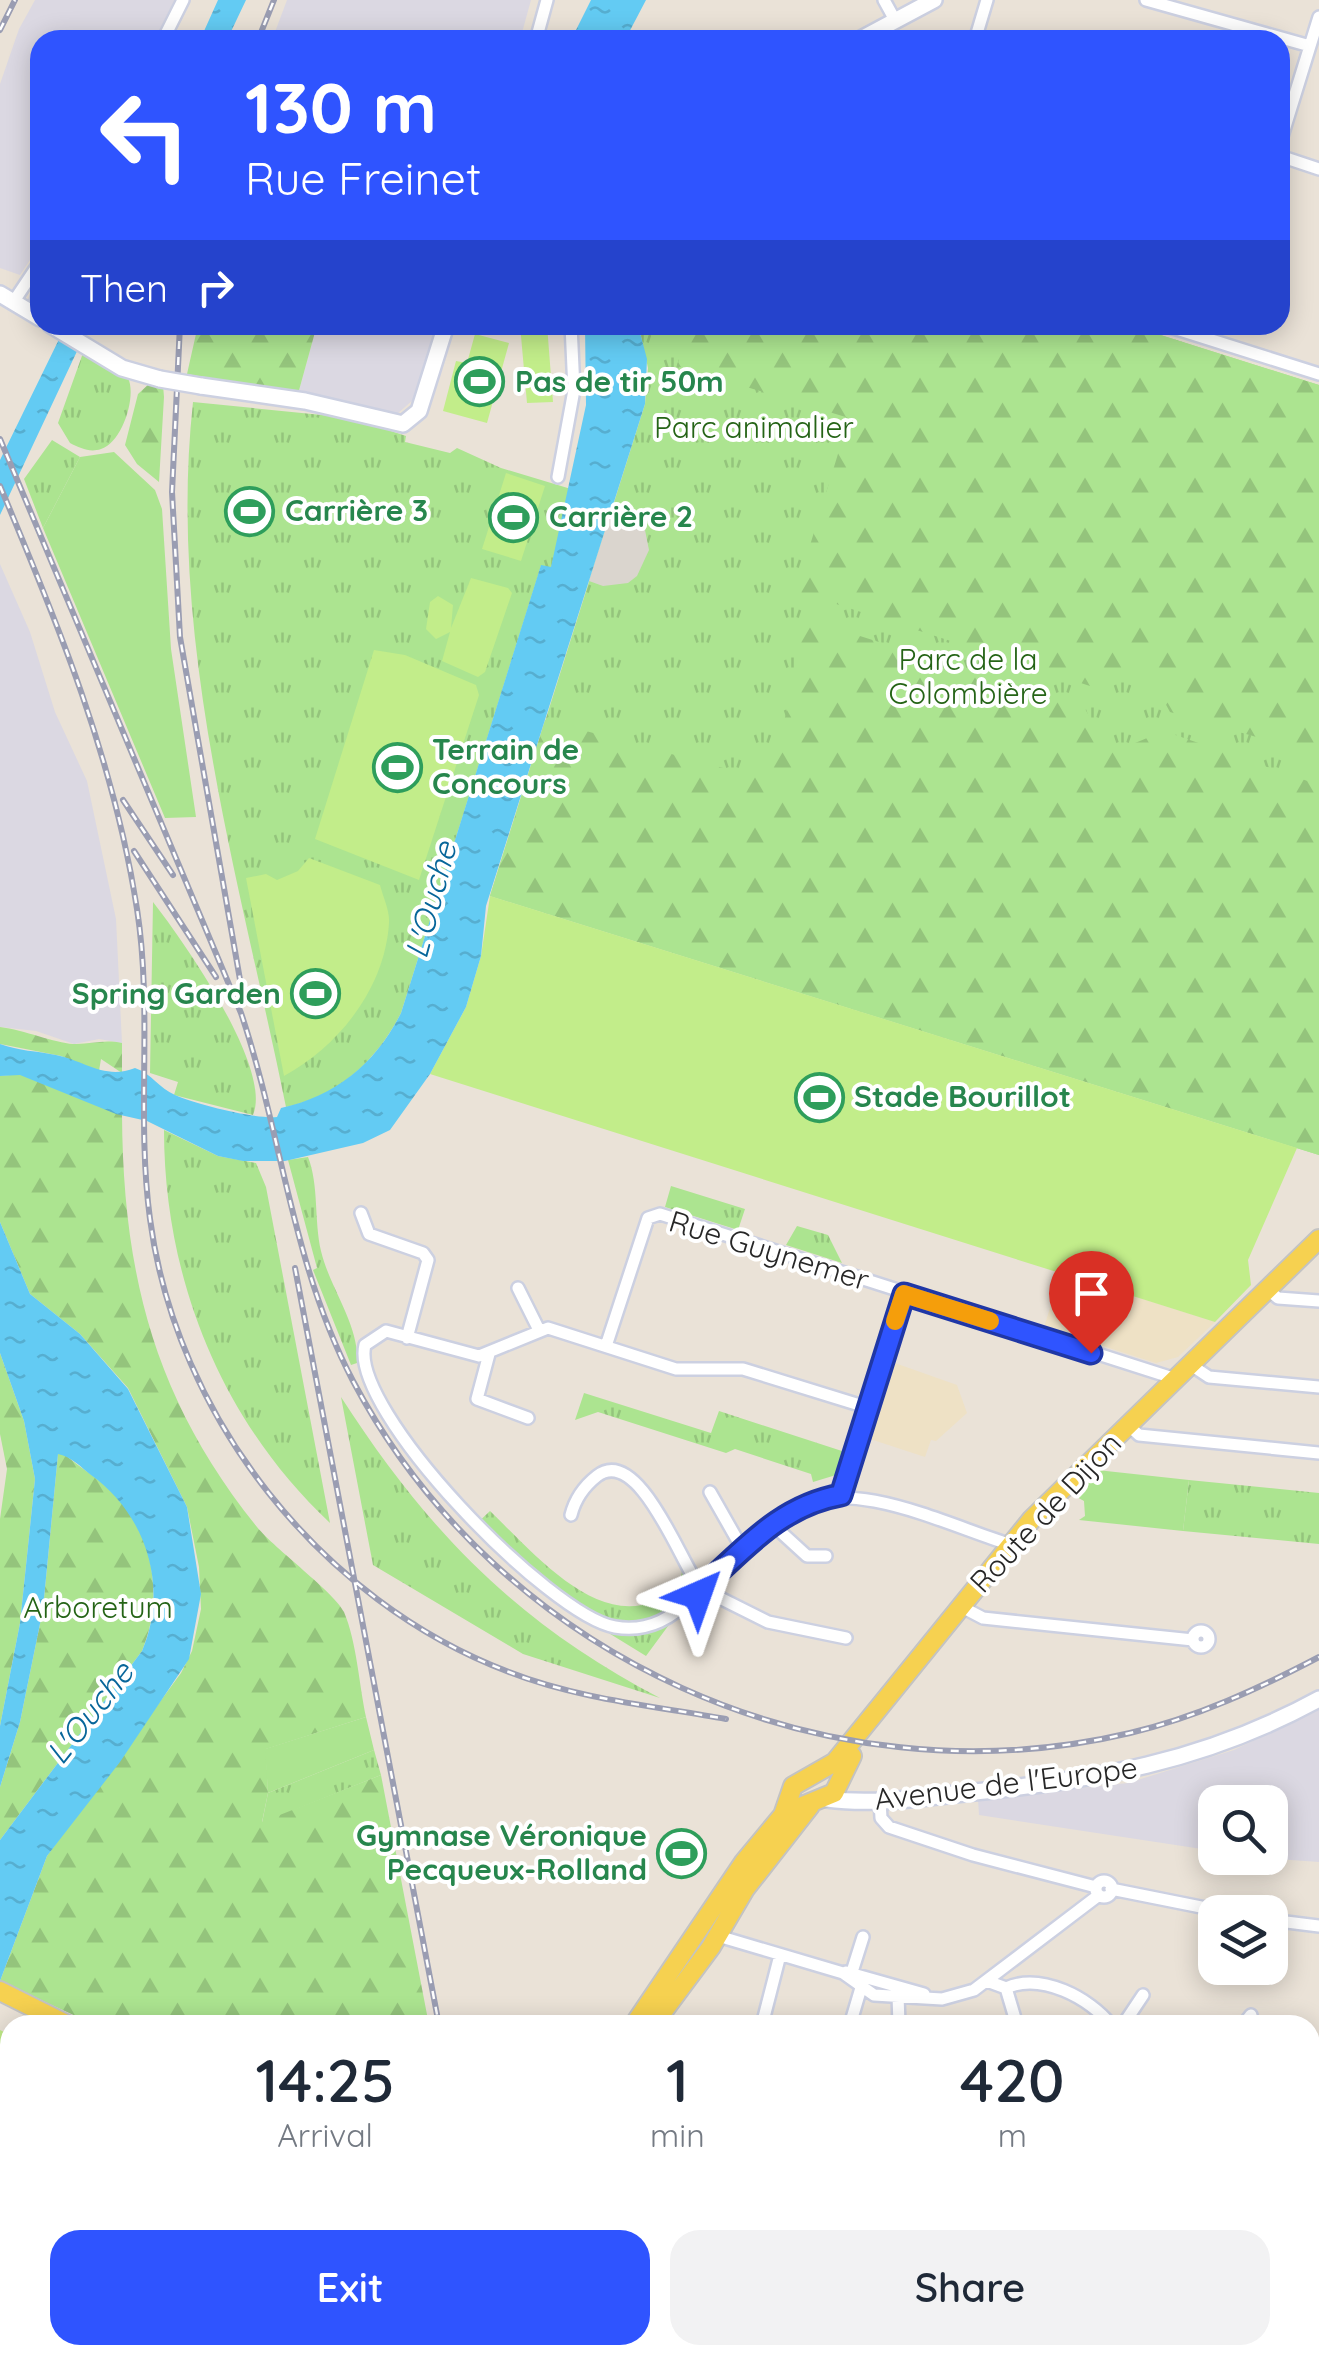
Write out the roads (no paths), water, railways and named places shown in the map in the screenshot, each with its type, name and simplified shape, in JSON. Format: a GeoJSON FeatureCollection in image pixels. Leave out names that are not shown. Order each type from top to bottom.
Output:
{"type":"FeatureCollection","features":[{"type":"Feature","properties":{"kind":"main road","name":"Route de Dijon"},"geometry":{"type":"LineString","coordinates":[[668,2015],[745,1889],[865,1738],[873,1717],[1009,1544],[1319,1238]]}},
{"type":"Feature","properties":{"kind":"main road","name":"Route de Dijon"},"geometry":{"type":"LineString","coordinates":[[644,2015],[790,1798],[796,1782],[827,1787]]}},
{"type":"Feature","properties":{"kind":"main road"},"geometry":{"type":"LineString","coordinates":[[790,1798],[800,1807],[827,1787]]}},
{"type":"Feature","properties":{"kind":"main road"},"geometry":{"type":"LineString","coordinates":[[1,1995],[32,2015]]}},
{"type":"Feature","properties":{"kind":"main road"},"geometry":{"type":"LineString","coordinates":[[1,1995],[46,2015]]}},
{"type":"Feature","properties":{"kind":"street"},"geometry":{"type":"LineString","coordinates":[[169,30],[183,0]]}},
{"type":"Feature","properties":{"kind":"street"},"geometry":{"type":"LineString","coordinates":[[538,30],[546,0]]}},
{"type":"Feature","properties":{"kind":"street"},"geometry":{"type":"LineString","coordinates":[[884,0],[895,20]]}},
{"type":"Feature","properties":{"kind":"street"},"geometry":{"type":"LineString","coordinates":[[877,30],[934,0]]}},
{"type":"Feature","properties":{"kind":"street"},"geometry":{"type":"LineString","coordinates":[[978,30],[987,0]]}},
{"type":"Feature","properties":{"kind":"street"},"geometry":{"type":"LineString","coordinates":[[1146,0],[1253,30]]}},
{"type":"Feature","properties":{"kind":"street"},"geometry":{"type":"LineString","coordinates":[[1290,111],[1319,18]]}},
{"type":"Feature","properties":{"kind":"street"},"geometry":{"type":"LineString","coordinates":[[1290,40],[1310,46]]}},
{"type":"Feature","properties":{"kind":"street"},"geometry":{"type":"LineString","coordinates":[[1290,159],[1319,169]]}},
{"type":"Feature","properties":{"kind":"street"},"geometry":{"type":"LineString","coordinates":[[30,273],[7,297],[30,311]]}},
{"type":"Feature","properties":{"kind":"street"},"geometry":{"type":"LineString","coordinates":[[66,335],[122,368],[201,386],[305,400],[403,424],[420,410],[443,335]]}},
{"type":"Feature","properties":{"kind":"street"},"geometry":{"type":"LineString","coordinates":[[558,476],[574,390],[571,335]]}},
{"type":"Feature","properties":{"kind":"street"},"geometry":{"type":"LineString","coordinates":[[1196,335],[1319,374]]}},
{"type":"Feature","properties":{"kind":"street"},"geometry":{"type":"LineString","coordinates":[[361,1213],[369,1234],[422,1253],[428,1260],[407,1338]]}},
{"type":"Feature","properties":{"kind":"street","name":"Rue Guynemer"},"geometry":{"type":"LineString","coordinates":[[606,1346],[648,1218],[660,1214],[1176,1379]]}},
{"type":"Feature","properties":{"kind":"street"},"geometry":{"type":"LineString","coordinates":[[518,1288],[538,1330]]}},
{"type":"Feature","properties":{"kind":"street"},"geometry":{"type":"LineString","coordinates":[[1268,1288],[1278,1298],[1319,1302]]}},
{"type":"Feature","properties":{"kind":"street"},"geometry":{"type":"LineString","coordinates":[[841,1495],[904,1294]]}},
{"type":"Feature","properties":{"kind":"street"},"geometry":{"type":"LineString","coordinates":[[866,1407],[742,1368],[676,1369],[548,1328],[490,1354],[468,1355],[386,1331],[369,1340],[362,1356],[364,1370],[430,1473],[502,1551],[563,1601],[600,1623],[640,1628],[665,1620],[772,1524],[796,1507],[841,1495],[1009,1544]]}},
{"type":"Feature","properties":{"kind":"street"},"geometry":{"type":"LineString","coordinates":[[490,1354],[478,1399],[528,1418]]}},
{"type":"Feature","properties":{"kind":"street"},"geometry":{"type":"LineString","coordinates":[[1191,1364],[1208,1377],[1319,1387]]}},
{"type":"Feature","properties":{"kind":"street"},"geometry":{"type":"LineString","coordinates":[[1128,1425],[1139,1435],[1319,1453]]}},
{"type":"Feature","properties":{"kind":"street"},"geometry":{"type":"LineString","coordinates":[[571,1515],[576,1498],[596,1477],[612,1471],[631,1477],[644,1490],[703,1587],[768,1622],[846,1638]]}},
{"type":"Feature","properties":{"kind":"street"},"geometry":{"type":"LineString","coordinates":[[710,1492],[743,1550]]}},
{"type":"Feature","properties":{"kind":"street"},"geometry":{"type":"LineString","coordinates":[[772,1524],[807,1556],[826,1556]]}},
{"type":"Feature","properties":{"kind":"street"},"geometry":{"type":"LineString","coordinates":[[960,1606],[984,1618],[1193,1640]]}},
{"type":"Feature","properties":{"kind":"street","name":"Avenue de l'Europe"},"geometry":{"type":"LineString","coordinates":[[827,1787],[858,1800],[880,1801],[1136,1771],[1208,1751],[1319,1700]]}},
{"type":"Feature","properties":{"kind":"street"},"geometry":{"type":"LineString","coordinates":[[880,1801],[884,1823],[896,1830],[1108,1896],[1111,1889],[1198,1906]]}},
{"type":"Feature","properties":{"kind":"street"},"geometry":{"type":"LineString","coordinates":[[720,1902],[718,1936],[898,1992],[933,1998],[960,1996],[987,1980],[1097,1891]]}},
{"type":"Feature","properties":{"kind":"street"},"geometry":{"type":"LineString","coordinates":[[1288,1922],[1319,1926]]}},
{"type":"Feature","properties":{"kind":"street","name":"Route de Dijon"},"geometry":{"type":"LineString","coordinates":[[682,1956],[718,1936]]}},
{"type":"Feature","properties":{"kind":"street"},"geometry":{"type":"LineString","coordinates":[[851,2015],[863,1937]]}},
{"type":"Feature","properties":{"kind":"street"},"geometry":{"type":"LineString","coordinates":[[765,2015],[780,1955]]}},
{"type":"Feature","properties":{"kind":"street"},"geometry":{"type":"LineString","coordinates":[[1008,1966],[1016,2015]]}},
{"type":"Feature","properties":{"kind":"street"},"geometry":{"type":"LineString","coordinates":[[987,1980],[1088,2000],[1102,2015]]}},
{"type":"Feature","properties":{"kind":"street"},"geometry":{"type":"LineString","coordinates":[[898,1992],[899,2015]]}},
{"type":"Feature","properties":{"kind":"street"},"geometry":{"type":"LineString","coordinates":[[1129,2015],[1144,1995]]}},
{"type":"Feature","properties":{"kind":"water"},"geometry":{"type":"Polygon","coordinates":[[[218,0],[246,0],[232,30],[204,30],[218,0]]]}},
{"type":"Feature","properties":{"kind":"water"},"geometry":{"type":"Polygon","coordinates":[[[591,0],[646,0],[630,30],[576,30],[591,0]]]}},
{"type":"Feature","properties":{"kind":"water"},"geometry":{"type":"Polygon","coordinates":[[[61,335],[85,335],[0,515],[0,460],[61,335]]]}},
{"type":"Feature","properties":{"kind":"water"},"geometry":{"type":"Polygon","coordinates":[[[585,335],[641,335],[647,359],[645,404],[486,906],[481,956],[466,1007],[430,1074],[390,1130],[363,1143],[285,1161],[243,1161],[218,1156],[147,1121],[116,1114],[20,1075],[0,1076],[0,1044],[56,1055],[104,1071],[135,1068],[185,1099],[241,1114],[277,1117],[281,1108],[337,1086],[367,1062],[401,1013],[541,565],[551,567],[586,405],[585,335]]]}},
{"type":"Feature","properties":{"kind":"water"},"geometry":{"type":"Polygon","coordinates":[[[0,1222],[30,1294],[80,1334],[128,1389],[187,1507],[201,1594],[189,1659],[120,1762],[47,1856],[0,1981],[0,1840],[142,1651],[153,1603],[148,1554],[126,1511],[110,1491],[71,1459],[58,1454],[43,1609],[20,1722],[0,1787],[0,1726],[20,1623],[35,1479],[24,1421],[0,1353],[0,1222]]]}},
{"type":"Feature","properties":{"kind":"railway"},"geometry":{"type":"LineString","coordinates":[[0,30],[15,0]]}},
{"type":"Feature","properties":{"kind":"railway"},"geometry":{"type":"LineString","coordinates":[[262,30],[274,0]]}},
{"type":"Feature","properties":{"kind":"railway"},"geometry":{"type":"LineString","coordinates":[[180,335],[172,492],[180,637],[242,991]]}},
{"type":"Feature","properties":{"kind":"railway"},"geometry":{"type":"LineString","coordinates":[[0,439],[241,1013],[302,1246],[332,1337],[353,1381],[416,1479],[493,1563],[583,1633],[682,1688],[789,1726],[900,1747],[1015,1750],[1130,1733],[1227,1701],[1319,1657]]}},
{"type":"Feature","properties":{"kind":"railway"},"geometry":{"type":"LineString","coordinates":[[0,486],[82,693],[114,799],[142,948],[144,1142],[150,1219],[165,1292],[191,1363],[225,1431],[269,1493],[320,1550],[377,1599],[441,1640],[509,1672],[562,1689],[726,1719]]}},
{"type":"Feature","properties":{"kind":"railway"},"geometry":{"type":"LineString","coordinates":[[123,800],[173,875]]}},
{"type":"Feature","properties":{"kind":"railway"},"geometry":{"type":"LineString","coordinates":[[134,851],[216,977]]}},
{"type":"Feature","properties":{"kind":"railway"},"geometry":{"type":"LineString","coordinates":[[295,1268],[437,2015]]}},
{"type":"Feature","properties":{"kind":"place","name":"Pas de tir 50m"},"geometry":{"type":"Point","coordinates":[480,382]}},
{"type":"Feature","properties":{"kind":"place","name":"Carrière 3"},"geometry":{"type":"Point","coordinates":[250,511]}},
{"type":"Feature","properties":{"kind":"place","name":"Carrière 2"},"geometry":{"type":"Point","coordinates":[514,517]}},
{"type":"Feature","properties":{"kind":"place","name":"Terrain de Concours"},"geometry":{"type":"Point","coordinates":[397,767]}},
{"type":"Feature","properties":{"kind":"place","name":"Spring Garden"},"geometry":{"type":"Point","coordinates":[316,994]}},
{"type":"Feature","properties":{"kind":"place","name":"Stade Bourillot"},"geometry":{"type":"Point","coordinates":[819,1097]}},
{"type":"Feature","properties":{"kind":"place","name":"Gymnase Véronique Pecqueux-Rolland"},"geometry":{"type":"Point","coordinates":[682,1853]}},
{"type":"Feature","properties":{"kind":"park label","name":"Parc animalier"},"geometry":{"type":"Point","coordinates":[754,428]}},
{"type":"Feature","properties":{"kind":"park label","name":"Parc de la Colombière"},"geometry":{"type":"Point","coordinates":[968,677]}},
{"type":"Feature","properties":{"kind":"park label","name":"Arboretum"},"geometry":{"type":"Point","coordinates":[98,1608]}},
{"type":"Feature","properties":{"kind":"water label","name":"L'Ouche"},"geometry":{"type":"Point","coordinates":[431,900]}},
{"type":"Feature","properties":{"kind":"water label","name":"L'Ouche"},"geometry":{"type":"Point","coordinates":[90,1713]}}]}
